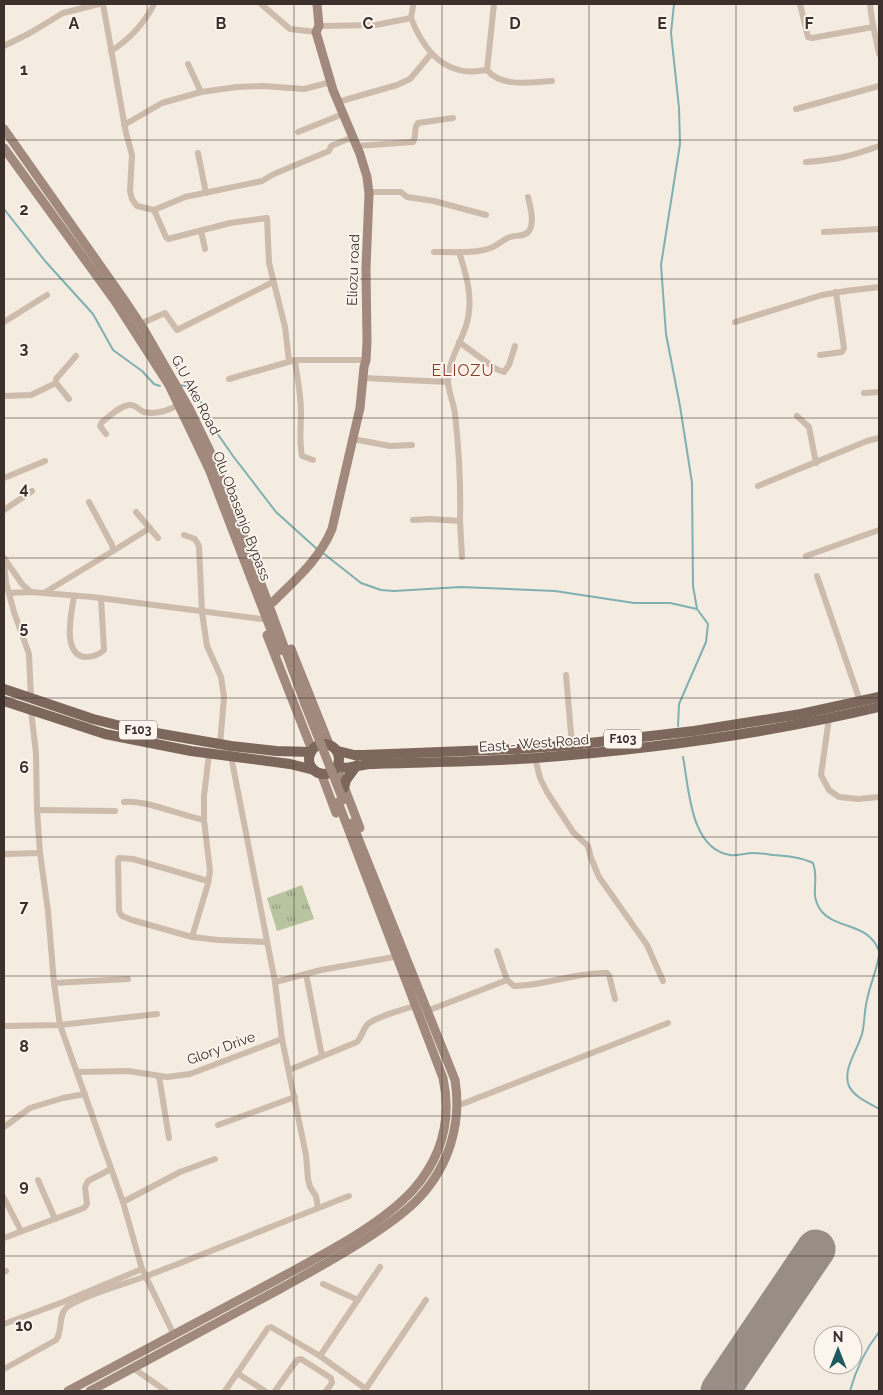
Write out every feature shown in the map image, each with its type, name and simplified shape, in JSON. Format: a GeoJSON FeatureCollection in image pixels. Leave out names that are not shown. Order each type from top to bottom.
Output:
{"type":"FeatureCollection","features":[{"type":"Feature","properties":{"kind":"main road","name":"Eliozu road"},"geometry":{"type":"LineString","coordinates":[[272,602],[315,561],[327,542],[335,516],[360,408],[368,342],[366,268],[369,192],[367,177],[331,82],[317,29],[317,4]]}},
{"type":"Feature","properties":{"kind":"main road","name":"G.U Ake Road"},"geometry":{"type":"LineString","coordinates":[[4,129],[140,324],[176,383],[198,426],[230,511]]}},
{"type":"Feature","properties":{"kind":"main road","name":"Olu Obasanjo Bypass"},"geometry":{"type":"LineString","coordinates":[[5,152],[115,301],[157,365],[179,405],[230,511],[404,966]]}},
{"type":"Feature","properties":{"kind":"main road"},"geometry":{"type":"LineString","coordinates":[[68,1391],[317,1257],[393,1209],[414,1189],[423,1177],[439,1148],[444,1133],[447,1106],[442,1078],[414,1006],[395,920],[337,767],[340,759],[272,602],[254,554],[230,511]]}},
{"type":"Feature","properties":{"kind":"main road"},"geometry":{"type":"LineString","coordinates":[[90,1391],[327,1263],[397,1218],[419,1198],[439,1170],[452,1140],[456,1125],[455,1080],[427,1011],[404,966],[394,956],[385,940],[318,772],[310,762],[311,751],[235,548],[230,511]]}},
{"type":"Feature","properties":{"kind":"main road","name":"F103"},"geometry":{"type":"LineString","coordinates":[[4,689],[92,720],[220,745],[276,752],[311,751],[318,745],[334,748]]}},
{"type":"Feature","properties":{"kind":"main road","name":"East - West Road"},"geometry":{"type":"LineString","coordinates":[[334,748],[354,755],[364,755],[572,745],[694,732],[801,714],[879,696]]}},
{"type":"Feature","properties":{"kind":"main road","name":"F103"},"geometry":{"type":"LineString","coordinates":[[4,701],[105,734],[210,754],[290,764],[318,772],[330,772],[337,767]]}},
{"type":"Feature","properties":{"kind":"main road","name":"East - West Road"},"geometry":{"type":"LineString","coordinates":[[337,767],[535,758],[639,748],[727,737],[879,707]]}},
{"type":"Feature","properties":{"kind":"main road"},"geometry":{"type":"LineString","coordinates":[[344,788],[346,780],[357,765]]}},
{"type":"Feature","properties":{"kind":"street"},"geometry":{"type":"LineString","coordinates":[[4,46],[63,13],[99,4]]}},
{"type":"Feature","properties":{"kind":"street"},"geometry":{"type":"LineString","coordinates":[[103,4],[124,125],[132,155],[130,191],[132,199],[137,206],[154,210],[185,197],[262,181],[329,151],[331,146],[355,142],[412,142],[418,123],[453,118]]}},
{"type":"Feature","properties":{"kind":"street"},"geometry":{"type":"LineString","coordinates":[[111,51],[138,30],[154,4]]}},
{"type":"Feature","properties":{"kind":"street"},"geometry":{"type":"LineString","coordinates":[[261,4],[290,30],[376,25],[411,18]]}},
{"type":"Feature","properties":{"kind":"street"},"geometry":{"type":"LineString","coordinates":[[494,4],[487,70],[493,78],[502,81],[552,81]]}},
{"type":"Feature","properties":{"kind":"street"},"geometry":{"type":"LineString","coordinates":[[800,4],[808,37],[844,34],[873,27]]}},
{"type":"Feature","properties":{"kind":"street"},"geometry":{"type":"LineString","coordinates":[[870,4],[879,54]]}},
{"type":"Feature","properties":{"kind":"street"},"geometry":{"type":"LineString","coordinates":[[413,6],[411,18],[431,54],[448,66],[460,71],[487,70]]}},
{"type":"Feature","properties":{"kind":"street"},"geometry":{"type":"LineString","coordinates":[[338,102],[397,85],[410,79],[431,54]]}},
{"type":"Feature","properties":{"kind":"street"},"geometry":{"type":"LineString","coordinates":[[188,64],[201,92]]}},
{"type":"Feature","properties":{"kind":"street"},"geometry":{"type":"LineString","coordinates":[[124,125],[162,104],[201,92],[237,87],[263,86],[304,89],[331,82]]}},
{"type":"Feature","properties":{"kind":"street"},"geometry":{"type":"LineString","coordinates":[[796,109],[879,86]]}},
{"type":"Feature","properties":{"kind":"street"},"geometry":{"type":"LineString","coordinates":[[298,132],[343,114]]}},
{"type":"Feature","properties":{"kind":"street"},"geometry":{"type":"LineString","coordinates":[[806,162],[833,161],[879,146]]}},
{"type":"Feature","properties":{"kind":"street"},"geometry":{"type":"LineString","coordinates":[[198,153],[206,194]]}},
{"type":"Feature","properties":{"kind":"street"},"geometry":{"type":"LineString","coordinates":[[369,192],[401,192],[407,197],[434,201],[486,215]]}},
{"type":"Feature","properties":{"kind":"street"},"geometry":{"type":"LineString","coordinates":[[434,252],[459,252],[492,248],[510,237],[526,234],[530,230],[531,222],[528,196]]}},
{"type":"Feature","properties":{"kind":"street"},"geometry":{"type":"LineString","coordinates":[[154,210],[168,239],[230,223],[267,218],[269,263],[292,360],[299,380],[301,410],[300,450],[302,456],[313,460]]}},
{"type":"Feature","properties":{"kind":"street"},"geometry":{"type":"LineString","coordinates":[[824,232],[879,229]]}},
{"type":"Feature","properties":{"kind":"street"},"geometry":{"type":"LineString","coordinates":[[201,231],[205,249]]}},
{"type":"Feature","properties":{"kind":"street"},"geometry":{"type":"LineString","coordinates":[[459,252],[469,282],[470,300],[467,324],[449,370],[448,382],[454,405],[460,460],[462,557]]}},
{"type":"Feature","properties":{"kind":"street"},"geometry":{"type":"LineString","coordinates":[[140,324],[165,313],[178,330],[273,282]]}},
{"type":"Feature","properties":{"kind":"street"},"geometry":{"type":"LineString","coordinates":[[735,322],[836,292],[879,287]]}},
{"type":"Feature","properties":{"kind":"street"},"geometry":{"type":"LineString","coordinates":[[820,355],[842,352],[844,348],[836,292]]}},
{"type":"Feature","properties":{"kind":"street"},"geometry":{"type":"LineString","coordinates":[[4,322],[47,296]]}},
{"type":"Feature","properties":{"kind":"street"},"geometry":{"type":"LineString","coordinates":[[460,342],[496,369],[504,372],[509,366],[515,346]]}},
{"type":"Feature","properties":{"kind":"street"},"geometry":{"type":"LineString","coordinates":[[4,396],[31,395],[56,382],[56,379],[76,356]]}},
{"type":"Feature","properties":{"kind":"street"},"geometry":{"type":"LineString","coordinates":[[229,378],[292,360],[366,360]]}},
{"type":"Feature","properties":{"kind":"street"},"geometry":{"type":"LineString","coordinates":[[364,378],[448,382]]}},
{"type":"Feature","properties":{"kind":"street"},"geometry":{"type":"LineString","coordinates":[[56,382],[70,399]]}},
{"type":"Feature","properties":{"kind":"street"},"geometry":{"type":"LineString","coordinates":[[864,393],[879,392]]}},
{"type":"Feature","properties":{"kind":"street"},"geometry":{"type":"LineString","coordinates":[[106,434],[100,426],[102,422],[127,405],[133,405],[143,412],[152,413],[166,412],[179,405]]}},
{"type":"Feature","properties":{"kind":"street"},"geometry":{"type":"LineString","coordinates":[[797,416],[809,427],[816,463]]}},
{"type":"Feature","properties":{"kind":"street"},"geometry":{"type":"LineString","coordinates":[[758,486],[867,441],[879,438]]}},
{"type":"Feature","properties":{"kind":"street"},"geometry":{"type":"LineString","coordinates":[[353,439],[390,446],[412,445]]}},
{"type":"Feature","properties":{"kind":"street"},"geometry":{"type":"LineString","coordinates":[[4,478],[45,461]]}},
{"type":"Feature","properties":{"kind":"street"},"geometry":{"type":"LineString","coordinates":[[4,510],[32,491]]}},
{"type":"Feature","properties":{"kind":"street"},"geometry":{"type":"LineString","coordinates":[[89,502],[112,545],[113,551]]}},
{"type":"Feature","properties":{"kind":"street"},"geometry":{"type":"LineString","coordinates":[[136,512],[158,538]]}},
{"type":"Feature","properties":{"kind":"street"},"geometry":{"type":"LineString","coordinates":[[413,520],[460,521]]}},
{"type":"Feature","properties":{"kind":"street"},"geometry":{"type":"LineString","coordinates":[[44,593],[150,528]]}},
{"type":"Feature","properties":{"kind":"street"},"geometry":{"type":"LineString","coordinates":[[806,556],[879,530]]}},
{"type":"Feature","properties":{"kind":"street"},"geometry":{"type":"LineString","coordinates":[[184,535],[195,540],[199,546],[202,612],[207,646],[221,677],[224,697],[220,745]]}},
{"type":"Feature","properties":{"kind":"street"},"geometry":{"type":"LineString","coordinates":[[4,559],[22,584],[31,592]]}},
{"type":"Feature","properties":{"kind":"street"},"geometry":{"type":"LineString","coordinates":[[4,559],[6,583],[29,654],[31,699]]}},
{"type":"Feature","properties":{"kind":"street"},"geometry":{"type":"LineString","coordinates":[[817,576],[860,701]]}},
{"type":"Feature","properties":{"kind":"street"},"geometry":{"type":"LineString","coordinates":[[9,593],[31,592],[101,598],[261,619]]}},
{"type":"Feature","properties":{"kind":"street"},"geometry":{"type":"LineString","coordinates":[[74,596],[70,630],[71,644],[78,654],[86,657],[97,655],[104,650],[101,598]]}},
{"type":"Feature","properties":{"kind":"street"},"geometry":{"type":"LineString","coordinates":[[566,675],[572,745]]}},
{"type":"Feature","properties":{"kind":"street"},"geometry":{"type":"LineString","coordinates":[[31,711],[36,753],[40,853],[60,1025],[123,1202],[144,1277],[174,1335]]}},
{"type":"Feature","properties":{"kind":"street"},"geometry":{"type":"LineString","coordinates":[[829,718],[821,775],[830,790],[839,797],[858,799],[879,797]]}},
{"type":"Feature","properties":{"kind":"street"},"geometry":{"type":"LineString","coordinates":[[192,936],[210,871],[204,820],[204,796],[210,754]]}},
{"type":"Feature","properties":{"kind":"street"},"geometry":{"type":"LineString","coordinates":[[231,756],[275,982],[282,1039],[306,1155],[308,1180],[316,1196],[318,1208]]}},
{"type":"Feature","properties":{"kind":"street"},"geometry":{"type":"LineString","coordinates":[[535,758],[540,778],[547,792],[573,832],[588,846],[599,877],[647,945],[664,981]]}},
{"type":"Feature","properties":{"kind":"street"},"geometry":{"type":"LineString","coordinates":[[124,802],[140,802],[204,820]]}},
{"type":"Feature","properties":{"kind":"street"},"geometry":{"type":"LineString","coordinates":[[37,810],[115,811]]}},
{"type":"Feature","properties":{"kind":"street"},"geometry":{"type":"LineString","coordinates":[[4,854],[40,853]]}},
{"type":"Feature","properties":{"kind":"street"},"geometry":{"type":"LineString","coordinates":[[208,881],[133,859],[119,858],[118,911],[122,916],[192,936],[218,940],[267,942]]}},
{"type":"Feature","properties":{"kind":"street"},"geometry":{"type":"LineString","coordinates":[[497,951],[507,980],[514,986],[524,986],[565,977],[606,973],[609,975],[615,999]]}},
{"type":"Feature","properties":{"kind":"street"},"geometry":{"type":"LineString","coordinates":[[275,982],[394,956]]}},
{"type":"Feature","properties":{"kind":"street"},"geometry":{"type":"LineString","coordinates":[[306,974],[322,1056]]}},
{"type":"Feature","properties":{"kind":"street"},"geometry":{"type":"LineString","coordinates":[[54,983],[128,979]]}},
{"type":"Feature","properties":{"kind":"street"},"geometry":{"type":"LineString","coordinates":[[427,1011],[507,980]]}},
{"type":"Feature","properties":{"kind":"street"},"geometry":{"type":"LineString","coordinates":[[289,1070],[357,1042],[362,1038],[367,1024],[414,1006]]}},
{"type":"Feature","properties":{"kind":"street"},"geometry":{"type":"LineString","coordinates":[[4,1026],[60,1025],[156,1014]]}},
{"type":"Feature","properties":{"kind":"street"},"geometry":{"type":"LineString","coordinates":[[457,1106],[668,1023]]}},
{"type":"Feature","properties":{"kind":"street","name":"Glory Drive"},"geometry":{"type":"LineString","coordinates":[[78,1072],[128,1071],[167,1077],[190,1074],[282,1039]]}},
{"type":"Feature","properties":{"kind":"street"},"geometry":{"type":"LineString","coordinates":[[158,1076],[169,1138]]}},
{"type":"Feature","properties":{"kind":"street"},"geometry":{"type":"LineString","coordinates":[[4,1128],[30,1108],[63,1098],[85,1094]]}},
{"type":"Feature","properties":{"kind":"street"},"geometry":{"type":"LineString","coordinates":[[218,1125],[295,1098]]}},
{"type":"Feature","properties":{"kind":"street"},"geometry":{"type":"LineString","coordinates":[[123,1202],[180,1172],[215,1159]]}},
{"type":"Feature","properties":{"kind":"street"},"geometry":{"type":"LineString","coordinates":[[4,1238],[84,1208],[87,1204],[85,1187],[88,1182],[111,1169]]}},
{"type":"Feature","properties":{"kind":"street"},"geometry":{"type":"LineString","coordinates":[[38,1180],[55,1219]]}},
{"type":"Feature","properties":{"kind":"street"},"geometry":{"type":"LineString","coordinates":[[4,1369],[56,1340],[60,1334],[61,1318],[68,1306],[349,1196]]}},
{"type":"Feature","properties":{"kind":"street"},"geometry":{"type":"LineString","coordinates":[[4,1198],[21,1231]]}},
{"type":"Feature","properties":{"kind":"street"},"geometry":{"type":"LineString","coordinates":[[320,1356],[380,1267]]}},
{"type":"Feature","properties":{"kind":"street"},"geometry":{"type":"LineString","coordinates":[[4,1324],[142,1270]]}},
{"type":"Feature","properties":{"kind":"street"},"geometry":{"type":"LineString","coordinates":[[324,1284],[358,1300]]}},
{"type":"Feature","properties":{"kind":"street"},"geometry":{"type":"LineString","coordinates":[[225,1391],[268,1328],[271,1327],[320,1356],[366,1390],[426,1300]]}},
{"type":"Feature","properties":{"kind":"street"},"geometry":{"type":"LineString","coordinates":[[275,1391],[298,1360],[301,1359],[331,1378],[332,1383],[326,1391]]}},
{"type":"Feature","properties":{"kind":"street"},"geometry":{"type":"LineString","coordinates":[[133,1368],[166,1391]]}},
{"type":"Feature","properties":{"kind":"street"},"geometry":{"type":"LineString","coordinates":[[237,1373],[265,1391]]}},
{"type":"Feature","properties":{"kind":"street"},"geometry":{"type":"LineString","coordinates":[[152,1391],[157,1384]]}},
{"type":"Feature","properties":{"kind":"green space"},"geometry":{"type":"Polygon","coordinates":[[[302,885],[314,919],[277,931],[267,898],[302,885]]]}},
{"type":"Feature","properties":{"kind":"waterway"},"geometry":{"type":"LineString","coordinates":[[674,4],[671,33],[679,108],[680,144],[661,265],[666,334],[692,483],[693,586],[697,609]]}},
{"type":"Feature","properties":{"kind":"waterway"},"geometry":{"type":"LineString","coordinates":[[4,209],[45,261],[93,314],[113,350],[142,371],[154,384],[160,386]]}},
{"type":"Feature","properties":{"kind":"waterway"},"geometry":{"type":"LineString","coordinates":[[179,385],[193,387],[217,433],[233,456],[276,512],[317,549]]}},
{"type":"Feature","properties":{"kind":"waterway"},"geometry":{"type":"LineString","coordinates":[[323,553],[361,583],[381,590],[461,587],[555,591],[634,603],[670,603],[697,609],[708,624],[706,642],[679,704],[678,726]]}},
{"type":"Feature","properties":{"kind":"waterway"},"geometry":{"type":"LineString","coordinates":[[683,757],[694,815],[699,830],[707,842],[717,850],[730,855],[760,853],[804,859],[813,863],[815,870],[815,894],[818,906],[822,912],[828,917],[868,935],[879,951]]}},
{"type":"Feature","properties":{"kind":"waterway"},"geometry":{"type":"LineString","coordinates":[[879,955],[866,1004],[862,1034],[849,1066],[847,1080],[854,1093],[879,1109]]}},
{"type":"Feature","properties":{"kind":"waterway"},"geometry":{"type":"LineString","coordinates":[[850,1391],[861,1360],[879,1332]]}},
{"type":"Feature","properties":{"kind":"runway"},"geometry":{"type":"LineString","coordinates":[[720,1391],[816,1249]]}},
{"type":"Feature","properties":{"kind":"district","name":"ELIOZU"},"geometry":{"type":"Point","coordinates":[463,370]}}]}
